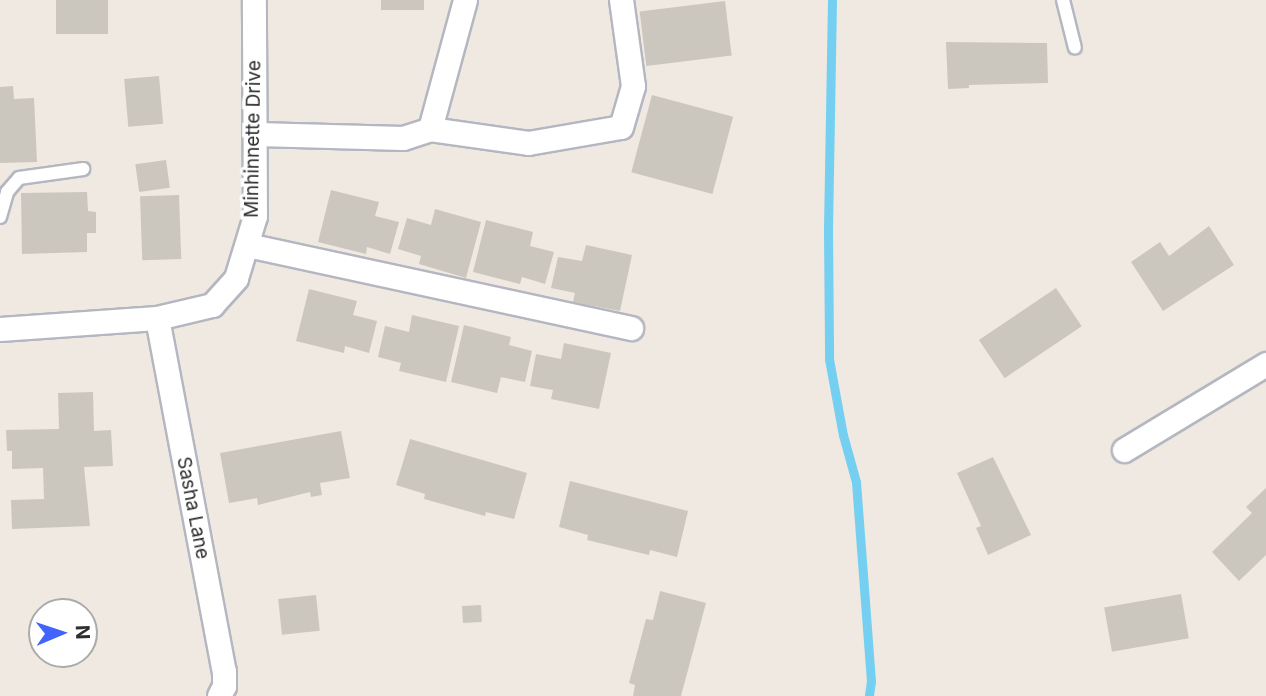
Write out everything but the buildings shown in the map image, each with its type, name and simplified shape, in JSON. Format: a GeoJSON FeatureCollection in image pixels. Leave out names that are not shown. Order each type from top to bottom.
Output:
{"type":"FeatureCollection","features":[{"type":"Feature","properties":{"kind":"street","name":"Minhinnette Drive"},"geometry":{"type":"LineString","coordinates":[[0,329],[157,318],[212,305],[236,278],[256,216],[254,0]]}},
{"type":"Feature","properties":{"kind":"street"},"geometry":{"type":"LineString","coordinates":[[430,129],[465,0]]}},
{"type":"Feature","properties":{"kind":"street"},"geometry":{"type":"LineString","coordinates":[[257,134],[403,138],[430,129],[528,144],[621,127],[632,86],[621,0]]}},
{"type":"Feature","properties":{"kind":"street"},"geometry":{"type":"LineString","coordinates":[[247,245],[631,328]]}},
{"type":"Feature","properties":{"kind":"street","name":"Sasha Lane"},"geometry":{"type":"LineString","coordinates":[[157,318],[224,671],[224,686],[219,696]]}},
{"type":"Feature","properties":{"kind":"street"},"geometry":{"type":"LineString","coordinates":[[1124,450],[1266,364]]}},
{"type":"Feature","properties":{"kind":"lane"},"geometry":{"type":"LineString","coordinates":[[1063,0],[1075,48]]}},
{"type":"Feature","properties":{"kind":"lane"},"geometry":{"type":"LineString","coordinates":[[0,217],[7,192],[19,178],[83,169]]}},
{"type":"Feature","properties":{"kind":"waterway"},"geometry":{"type":"LineString","coordinates":[[832,0],[829,359],[843,435],[856,482],[871,681],[869,696]]}}]}
